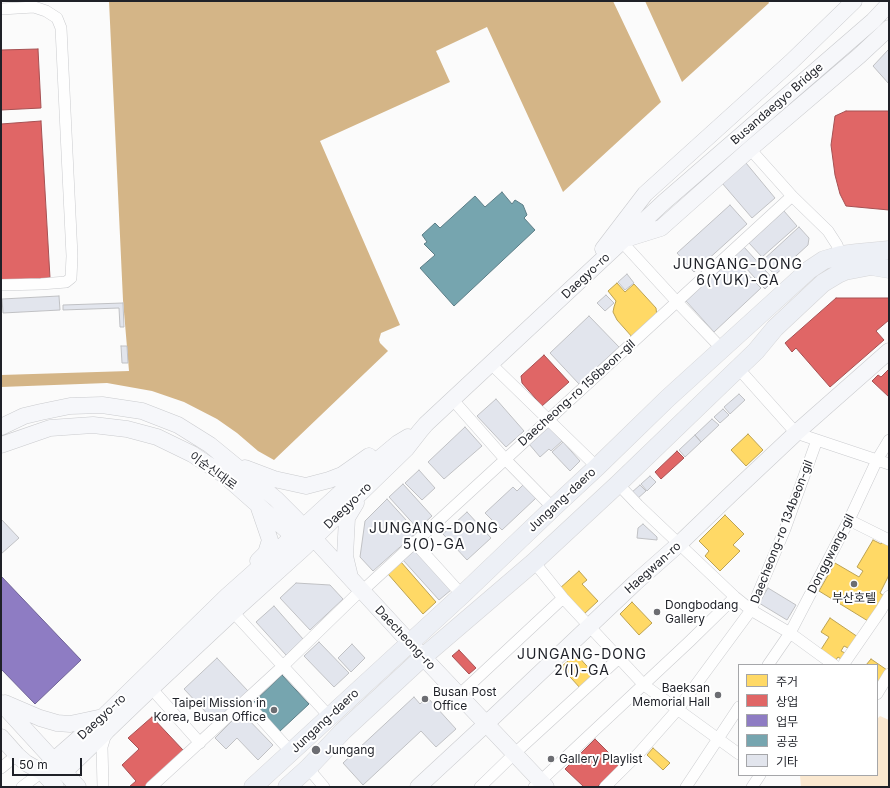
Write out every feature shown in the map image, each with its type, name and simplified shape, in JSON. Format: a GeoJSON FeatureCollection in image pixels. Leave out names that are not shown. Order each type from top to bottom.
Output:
{"type":"FeatureCollection","features":[{"type":"Feature","properties":{"kind":"main road"},"geometry":{"type":"LineString","coordinates":[[577,284],[645,194],[791,62],[854,1]]}},
{"type":"Feature","properties":{"kind":"main road","name":"Busandaegyo Bridge"},"geometry":{"type":"LineString","coordinates":[[664,202],[873,20],[889,4]]}},
{"type":"Feature","properties":{"kind":"main road"},"geometry":{"type":"LineString","coordinates":[[624,240],[661,228],[750,149],[859,56],[889,28]]}},
{"type":"Feature","properties":{"kind":"main road","name":"Daegyo-ro"},"geometry":{"type":"LineString","coordinates":[[108,721],[152,688],[233,612],[310,543],[406,449],[420,431],[664,202]]}},
{"type":"Feature","properties":{"kind":"main road","name":"Jungang-daero"},"geometry":{"type":"LineString","coordinates":[[253,787],[409,642],[462,595],[668,398],[809,270],[824,260],[841,255],[889,250]]}},
{"type":"Feature","properties":{"kind":"main road","name":"Jungang-daero"},"geometry":{"type":"LineString","coordinates":[[287,787],[423,657],[534,562],[618,484],[756,351],[775,328],[823,283],[846,271],[860,268],[871,266],[889,269]]}},
{"type":"Feature","properties":{"kind":"main road","name":"Haegwan-ro"},"geometry":{"type":"LineString","coordinates":[[418,787],[635,583],[679,544],[730,494],[889,350]]}},
{"type":"Feature","properties":{"kind":"main road","name":"이순신대로"},"geometry":{"type":"LineString","coordinates":[[4,425],[24,416],[70,406],[102,405],[142,411],[178,425],[210,445],[276,499],[298,531],[310,543],[319,558],[359,593]]}},
{"type":"Feature","properties":{"kind":"main road","name":"이순신대로"},"geometry":{"type":"LineString","coordinates":[[1,445],[50,428],[93,424],[127,429],[157,437],[192,454],[224,476],[258,506],[298,531]]}},
{"type":"Feature","properties":{"kind":"main road","name":"Daegyo-ro"},"geometry":{"type":"LineString","coordinates":[[59,766],[108,721],[234,589],[398,443],[420,431]]}},
{"type":"Feature","properties":{"kind":"main road"},"geometry":{"type":"LineString","coordinates":[[234,464],[274,479],[306,486],[342,475],[378,450],[398,443]]}},
{"type":"Feature","properties":{"kind":"main road"},"geometry":{"type":"LineString","coordinates":[[350,579],[345,556],[347,518],[366,488]]}},
{"type":"Feature","properties":{"kind":"main road"},"geometry":{"type":"LineString","coordinates":[[234,589],[244,575],[266,553],[270,540],[258,506]]}},
{"type":"Feature","properties":{"kind":"main road","name":"Daecheong-ro"},"geometry":{"type":"LineString","coordinates":[[310,543],[350,579],[359,593],[386,617],[514,754],[540,785]]}},
{"type":"Feature","properties":{"kind":"main road"},"geometry":{"type":"LineString","coordinates":[[1,702],[40,718],[57,723],[70,724],[108,721]]}},
{"type":"Feature","properties":{"kind":"main road"},"geometry":{"type":"LineString","coordinates":[[1,702],[78,787]]}},
{"type":"Feature","properties":{"kind":"main road"},"geometry":{"type":"LineString","coordinates":[[1,737],[17,755],[26,763],[42,772],[56,787]]}},
{"type":"Feature","properties":{"kind":"main road"},"geometry":{"type":"LineString","coordinates":[[42,772],[59,766]]}},
{"type":"Feature","properties":{"kind":"street"},"geometry":{"type":"LineString","coordinates":[[1,8],[34,7],[46,11],[57,18],[61,28],[72,256],[71,278],[66,282],[1,285]]}},
{"type":"Feature","properties":{"kind":"street"},"geometry":{"type":"LineString","coordinates":[[750,149],[792,196],[828,231],[837,245],[841,255]]}},
{"type":"Feature","properties":{"kind":"street","name":"Daecheong-ro 156beon-gil"},"geometry":{"type":"LineString","coordinates":[[151,787],[283,666],[414,542],[792,196]]}},
{"type":"Feature","properties":{"kind":"street"},"geometry":{"type":"LineString","coordinates":[[624,240],[677,302],[722,349]]}},
{"type":"Feature","properties":{"kind":"street"},"geometry":{"type":"LineString","coordinates":[[491,364],[597,467]]}},
{"type":"Feature","properties":{"kind":"street"},"geometry":{"type":"LineString","coordinates":[[738,368],[796,433],[889,464]]}},
{"type":"Feature","properties":{"kind":"street"},"geometry":{"type":"LineString","coordinates":[[453,400],[505,459],[553,508]]}},
{"type":"Feature","properties":{"kind":"street","name":"Daecheong-ro 134beon-gil"},"geometry":{"type":"LineString","coordinates":[[605,787],[639,753],[678,709],[752,610],[785,529],[817,440]]}},
{"type":"Feature","properties":{"kind":"street","name":"Donggwang-gil"},"geometry":{"type":"LineString","coordinates":[[769,664],[790,633],[849,520],[877,460],[889,440]]}},
{"type":"Feature","properties":{"kind":"street"},"geometry":{"type":"LineString","coordinates":[[618,484],[638,505],[735,597],[752,610],[790,633],[833,664]]}},
{"type":"Feature","properties":{"kind":"street"},"geometry":{"type":"LineString","coordinates":[[849,520],[889,540]]}},
{"type":"Feature","properties":{"kind":"street"},"geometry":{"type":"LineString","coordinates":[[414,542],[462,595]]}},
{"type":"Feature","properties":{"kind":"street"},"geometry":{"type":"LineString","coordinates":[[534,562],[563,598],[644,685],[738,753]]}},
{"type":"Feature","properties":{"kind":"street"},"geometry":{"type":"LineString","coordinates":[[844,664],[882,610],[889,596]]}},
{"type":"Feature","properties":{"kind":"street"},"geometry":{"type":"LineString","coordinates":[[540,785],[735,597]]}},
{"type":"Feature","properties":{"kind":"street"},"geometry":{"type":"LineString","coordinates":[[459,695],[563,598]]}},
{"type":"Feature","properties":{"kind":"street"},"geometry":{"type":"LineString","coordinates":[[233,612],[329,716]]}},
{"type":"Feature","properties":{"kind":"street"},"geometry":{"type":"LineString","coordinates":[[480,787],[619,658]]}},
{"type":"Feature","properties":{"kind":"street"},"geometry":{"type":"LineString","coordinates":[[878,692],[889,674]]}},
{"type":"Feature","properties":{"kind":"street"},"geometry":{"type":"LineString","coordinates":[[152,688],[200,743]]}},
{"type":"Feature","properties":{"kind":"street"},"geometry":{"type":"LineString","coordinates":[[245,701],[291,752]]}},
{"type":"Feature","properties":{"kind":"street"},"geometry":{"type":"LineString","coordinates":[[686,787],[738,709]]}},
{"type":"Feature","properties":{"kind":"street"},"geometry":{"type":"LineString","coordinates":[[104,787],[102,747],[108,721]]}},
{"type":"Feature","properties":{"kind":"street"},"geometry":{"type":"LineString","coordinates":[[1,768],[17,755]]}},
{"type":"Feature","properties":{"kind":"street"},"geometry":{"type":"LineString","coordinates":[[308,768],[324,787]]}},
{"type":"Feature","properties":{"kind":"street"},"geometry":{"type":"LineString","coordinates":[[22,787],[42,772]]}},
{"type":"Feature","properties":{"kind":"street"},"geometry":{"type":"LineString","coordinates":[[752,787],[759,776]]}},
{"type":"Feature","properties":{"kind":"shaded area"},"geometry":{"type":"Polygon","coordinates":[[[109,1],[613,1],[661,102],[563,192],[487,27],[436,51],[450,82],[320,141],[400,325],[381,333],[379,340],[380,343],[388,351],[274,460],[258,451],[237,433],[217,419],[184,402],[152,391],[107,383],[1,387],[1,375],[129,371],[123,300],[109,1]]]}},
{"type":"Feature","properties":{"kind":"shaded area"},"geometry":{"type":"Polygon","coordinates":[[[645,1],[768,1],[769,3],[682,82],[645,1]]]}},
{"type":"Feature","properties":{"kind":"shaded area"},"geometry":{"type":"Polygon","coordinates":[[[880,716],[889,720],[889,787],[801,787],[800,776],[878,776],[878,718],[880,716]]]}},
{"type":"Feature","properties":{"kind":"building: 주거"},"geometry":{"type":"Polygon","coordinates":[[[617,283],[625,292],[634,284],[656,308],[657,317],[633,338],[617,320],[613,312],[616,301],[608,291],[617,283]]]}},
{"type":"Feature","properties":{"kind":"building: 주거"},"geometry":{"type":"Polygon","coordinates":[[[748,434],[763,450],[746,466],[731,450],[748,434]]]}},
{"type":"Feature","properties":{"kind":"building: 주거"},"geometry":{"type":"Polygon","coordinates":[[[725,515],[744,534],[733,545],[740,551],[720,571],[705,556],[709,551],[699,541],[725,515]]]}},
{"type":"Feature","properties":{"kind":"building: 주거","name":"부산호텔"},"geometry":{"type":"Polygon","coordinates":[[[873,540],[881,544],[884,540],[889,542],[889,575],[880,593],[884,596],[868,621],[819,591],[835,563],[859,577],[863,571],[857,567],[873,540]]]}},
{"type":"Feature","properties":{"kind":"building: 주거"},"geometry":{"type":"Polygon","coordinates":[[[401,562],[436,602],[423,614],[388,574],[401,562]]]}},
{"type":"Feature","properties":{"kind":"building: 주거"},"geometry":{"type":"Polygon","coordinates":[[[579,571],[587,580],[582,584],[598,601],[583,615],[559,589],[579,571]]]}},
{"type":"Feature","properties":{"kind":"building: 주거"},"geometry":{"type":"Polygon","coordinates":[[[632,602],[652,623],[639,635],[620,614],[632,602]]]}},
{"type":"Feature","properties":{"kind":"building: 주거"},"geometry":{"type":"Polygon","coordinates":[[[830,618],[858,637],[850,649],[844,646],[841,651],[845,653],[841,659],[838,657],[835,661],[820,651],[829,637],[821,632],[830,618]]]}},
{"type":"Feature","properties":{"kind":"building: 주거"},"geometry":{"type":"Polygon","coordinates":[[[576,654],[595,675],[581,689],[561,667],[576,654]]]}},
{"type":"Feature","properties":{"kind":"building: 주거"},"geometry":{"type":"Polygon","coordinates":[[[871,659],[887,670],[878,684],[878,664],[867,664],[871,659]]]}},
{"type":"Feature","properties":{"kind":"building: 주거"},"geometry":{"type":"Polygon","coordinates":[[[653,748],[670,763],[663,770],[647,755],[653,748]]]}},
{"type":"Feature","properties":{"kind":"building: 상업"},"geometry":{"type":"Polygon","coordinates":[[[38,49],[41,108],[1,110],[1,50],[38,49]]]}},
{"type":"Feature","properties":{"kind":"building: 상업"},"geometry":{"type":"Polygon","coordinates":[[[846,111],[889,111],[889,210],[846,206],[840,194],[835,175],[831,145],[835,116],[846,111]]]}},
{"type":"Feature","properties":{"kind":"building: 상업"},"geometry":{"type":"Polygon","coordinates":[[[41,121],[50,278],[1,281],[1,124],[41,121]]]}},
{"type":"Feature","properties":{"kind":"building: 상업"},"geometry":{"type":"Polygon","coordinates":[[[836,298],[889,298],[889,320],[876,331],[884,340],[830,387],[796,348],[792,352],[785,343],[836,298]]]}},
{"type":"Feature","properties":{"kind":"building: 상업"},"geometry":{"type":"Polygon","coordinates":[[[544,355],[569,382],[542,406],[522,383],[521,376],[544,355]]]}},
{"type":"Feature","properties":{"kind":"building: 상업"},"geometry":{"type":"Polygon","coordinates":[[[889,369],[889,397],[872,381],[878,375],[881,377],[889,369]]]}},
{"type":"Feature","properties":{"kind":"building: 상업"},"geometry":{"type":"Polygon","coordinates":[[[677,451],[684,458],[661,479],[655,472],[677,451]]]}},
{"type":"Feature","properties":{"kind":"building: 상업"},"geometry":{"type":"Polygon","coordinates":[[[459,650],[476,668],[469,674],[452,656],[459,650]]]}},
{"type":"Feature","properties":{"kind":"building: 상업"},"geometry":{"type":"Polygon","coordinates":[[[152,717],[183,750],[144,787],[129,787],[136,781],[122,765],[139,749],[128,738],[152,717]]]}},
{"type":"Feature","properties":{"kind":"building: 상업"},"geometry":{"type":"Polygon","coordinates":[[[595,739],[620,764],[597,787],[584,787],[565,769],[595,739]]]}},
{"type":"Feature","properties":{"kind":"building: 업무"},"geometry":{"type":"Polygon","coordinates":[[[1,576],[81,660],[35,704],[1,669],[1,576]]]}},
{"type":"Feature","properties":{"kind":"building: 공공"},"geometry":{"type":"Polygon","coordinates":[[[502,192],[512,204],[515,200],[523,205],[527,215],[524,218],[535,230],[454,306],[420,268],[435,255],[424,244],[427,242],[422,235],[435,223],[440,228],[475,196],[485,207],[502,192]]]}},
{"type":"Feature","properties":{"kind":"building: 공공"},"geometry":{"type":"Polygon","coordinates":[[[282,675],[309,704],[279,732],[253,703],[282,675]]]}},
{"type":"Feature","properties":{"kind":"building: 기타"},"geometry":{"type":"Polygon","coordinates":[[[889,49],[889,84],[873,66],[889,49]]]}},
{"type":"Feature","properties":{"kind":"building: 기타"},"geometry":{"type":"Polygon","coordinates":[[[746,163],[775,198],[752,218],[722,183],[746,163]]]}},
{"type":"Feature","properties":{"kind":"building: 기타"},"geometry":{"type":"Polygon","coordinates":[[[730,205],[747,224],[694,272],[677,253],[730,205]]]}},
{"type":"Feature","properties":{"kind":"building: 기타"},"geometry":{"type":"Polygon","coordinates":[[[784,211],[797,226],[762,257],[749,243],[784,211]]]}},
{"type":"Feature","properties":{"kind":"building: 기타"},"geometry":{"type":"Polygon","coordinates":[[[799,227],[809,238],[808,245],[775,275],[762,261],[799,227]]]}},
{"type":"Feature","properties":{"kind":"building: 기타"},"geometry":{"type":"Polygon","coordinates":[[[744,247],[774,280],[765,289],[735,256],[744,247]]]}},
{"type":"Feature","properties":{"kind":"building: 기타"},"geometry":{"type":"Polygon","coordinates":[[[732,258],[761,288],[714,332],[686,301],[732,258]]]}},
{"type":"Feature","properties":{"kind":"building: 기타"},"geometry":{"type":"Polygon","coordinates":[[[627,274],[634,283],[625,290],[618,282],[627,274]]]}},
{"type":"Feature","properties":{"kind":"building: 기타"},"geometry":{"type":"Polygon","coordinates":[[[606,295],[614,303],[605,311],[597,303],[606,295]]]}},
{"type":"Feature","properties":{"kind":"building: 기타"},"geometry":{"type":"Polygon","coordinates":[[[59,296],[60,310],[3,313],[2,299],[59,296]]]}},
{"type":"Feature","properties":{"kind":"building: 기타"},"geometry":{"type":"Polygon","coordinates":[[[123,303],[124,327],[120,327],[119,308],[63,310],[63,305],[123,303]]]}},
{"type":"Feature","properties":{"kind":"building: 기타"},"geometry":{"type":"Polygon","coordinates":[[[589,316],[619,347],[579,384],[550,353],[589,316]]]}},
{"type":"Feature","properties":{"kind":"building: 기타"},"geometry":{"type":"Polygon","coordinates":[[[121,346],[127,346],[128,363],[122,363],[121,346]]]}},
{"type":"Feature","properties":{"kind":"building: 기타"},"geometry":{"type":"Polygon","coordinates":[[[739,394],[745,400],[730,414],[724,407],[739,394]]]}},
{"type":"Feature","properties":{"kind":"building: 기타"},"geometry":{"type":"Polygon","coordinates":[[[496,399],[524,431],[506,447],[477,416],[496,399]]]}},
{"type":"Feature","properties":{"kind":"building: 기타"},"geometry":{"type":"Polygon","coordinates":[[[723,409],[729,415],[720,423],[714,417],[723,409]]]}},
{"type":"Feature","properties":{"kind":"building: 기타"},"geometry":{"type":"Polygon","coordinates":[[[712,419],[719,425],[701,442],[695,435],[712,419]]]}},
{"type":"Feature","properties":{"kind":"building: 기타"},"geometry":{"type":"Polygon","coordinates":[[[465,427],[482,446],[444,479],[428,462],[465,427]]]}},
{"type":"Feature","properties":{"kind":"building: 기타"},"geometry":{"type":"Polygon","coordinates":[[[548,427],[562,441],[551,451],[549,449],[540,457],[529,444],[548,427]]]}},
{"type":"Feature","properties":{"kind":"building: 기타"},"geometry":{"type":"Polygon","coordinates":[[[695,435],[701,442],[685,457],[679,450],[695,435]]]}},
{"type":"Feature","properties":{"kind":"building: 기타"},"geometry":{"type":"Polygon","coordinates":[[[563,442],[580,461],[570,471],[552,452],[563,442]]]}},
{"type":"Feature","properties":{"kind":"building: 기타"},"geometry":{"type":"Polygon","coordinates":[[[419,470],[435,488],[422,500],[405,483],[419,470]]]}},
{"type":"Feature","properties":{"kind":"building: 기타"},"geometry":{"type":"Polygon","coordinates":[[[650,476],[656,482],[647,491],[641,484],[650,476]]]}},
{"type":"Feature","properties":{"kind":"building: 기타"},"geometry":{"type":"Polygon","coordinates":[[[403,484],[432,516],[418,529],[389,497],[403,484]]]}},
{"type":"Feature","properties":{"kind":"building: 기타"},"geometry":{"type":"Polygon","coordinates":[[[523,485],[536,498],[502,530],[485,513],[513,487],[517,491],[523,485]]]}},
{"type":"Feature","properties":{"kind":"building: 기타"},"geometry":{"type":"Polygon","coordinates":[[[640,485],[646,491],[637,499],[631,493],[640,485]]]}},
{"type":"Feature","properties":{"kind":"building: 기타"},"geometry":{"type":"Polygon","coordinates":[[[387,499],[417,532],[373,571],[360,557],[365,521],[387,499]]]}},
{"type":"Feature","properties":{"kind":"building: 기타"},"geometry":{"type":"Polygon","coordinates":[[[467,512],[491,538],[467,560],[443,534],[467,512]]]}},
{"type":"Feature","properties":{"kind":"building: 기타"},"geometry":{"type":"Polygon","coordinates":[[[1,519],[19,538],[1,554],[1,519]]]}},
{"type":"Feature","properties":{"kind":"building: 기타"},"geometry":{"type":"Polygon","coordinates":[[[643,524],[657,537],[657,540],[637,538],[638,528],[643,524]]]}},
{"type":"Feature","properties":{"kind":"building: 기타"},"geometry":{"type":"Polygon","coordinates":[[[415,550],[451,590],[439,600],[403,560],[415,550]]]}},
{"type":"Feature","properties":{"kind":"building: 기타"},"geometry":{"type":"Polygon","coordinates":[[[296,583],[330,585],[343,599],[310,630],[280,598],[296,583]]]}},
{"type":"Feature","properties":{"kind":"building: 기타"},"geometry":{"type":"Polygon","coordinates":[[[768,588],[796,605],[787,620],[759,603],[768,588]]]}},
{"type":"Feature","properties":{"kind":"building: 기타"},"geometry":{"type":"Polygon","coordinates":[[[274,606],[303,639],[286,655],[256,622],[274,606]]]}},
{"type":"Feature","properties":{"kind":"building: 기타"},"geometry":{"type":"Polygon","coordinates":[[[319,642],[349,673],[334,687],[304,656],[319,642]]]}},
{"type":"Feature","properties":{"kind":"building: 기타"},"geometry":{"type":"Polygon","coordinates":[[[352,644],[365,658],[351,672],[338,658],[352,644]]]}},
{"type":"Feature","properties":{"kind":"building: 기타"},"geometry":{"type":"Polygon","coordinates":[[[217,658],[248,691],[215,722],[184,689],[217,658]]]}},
{"type":"Feature","properties":{"kind":"building: 기타"},"geometry":{"type":"Polygon","coordinates":[[[414,697],[420,704],[427,697],[456,729],[436,747],[421,731],[363,785],[343,763],[414,697]]]}},
{"type":"Feature","properties":{"kind":"building: 기타"},"geometry":{"type":"Polygon","coordinates":[[[241,712],[273,745],[258,760],[237,738],[226,749],[215,738],[241,712]]]}},
{"type":"Feature","properties":{"kind":"place","name":"부산호텔"},"geometry":{"type":"Point","coordinates":[854,584]}},
{"type":"Feature","properties":{"kind":"place","name":"Dongbodang Gallery"},"geometry":{"type":"Point","coordinates":[657,612]}},
{"type":"Feature","properties":{"kind":"place","name":"Baeksan Memorial Hall"},"geometry":{"type":"Point","coordinates":[718,695]}},
{"type":"Feature","properties":{"kind":"place","name":"Busan Post Office"},"geometry":{"type":"Point","coordinates":[425,699]}},
{"type":"Feature","properties":{"kind":"place","name":"Taipei Mission in Korea, Busan Office"},"geometry":{"type":"Point","coordinates":[274,710]}},
{"type":"Feature","properties":{"kind":"place","name":"Jungang"},"geometry":{"type":"Point","coordinates":[316,750]}},
{"type":"Feature","properties":{"kind":"place","name":"Gallery Playlist"},"geometry":{"type":"Point","coordinates":[551,759]}},
{"type":"Feature","properties":{"kind":"district","name":"JUNGANG-DONG 6(YUK)-GA"},"geometry":{"type":"Point","coordinates":[738,274]}},
{"type":"Feature","properties":{"kind":"district","name":"JUNGANG-DONG 5(O)-GA"},"geometry":{"type":"Point","coordinates":[434,538]}},
{"type":"Feature","properties":{"kind":"district","name":"JUNGANG-DONG 2(I)-GA"},"geometry":{"type":"Point","coordinates":[582,664]}}]}
